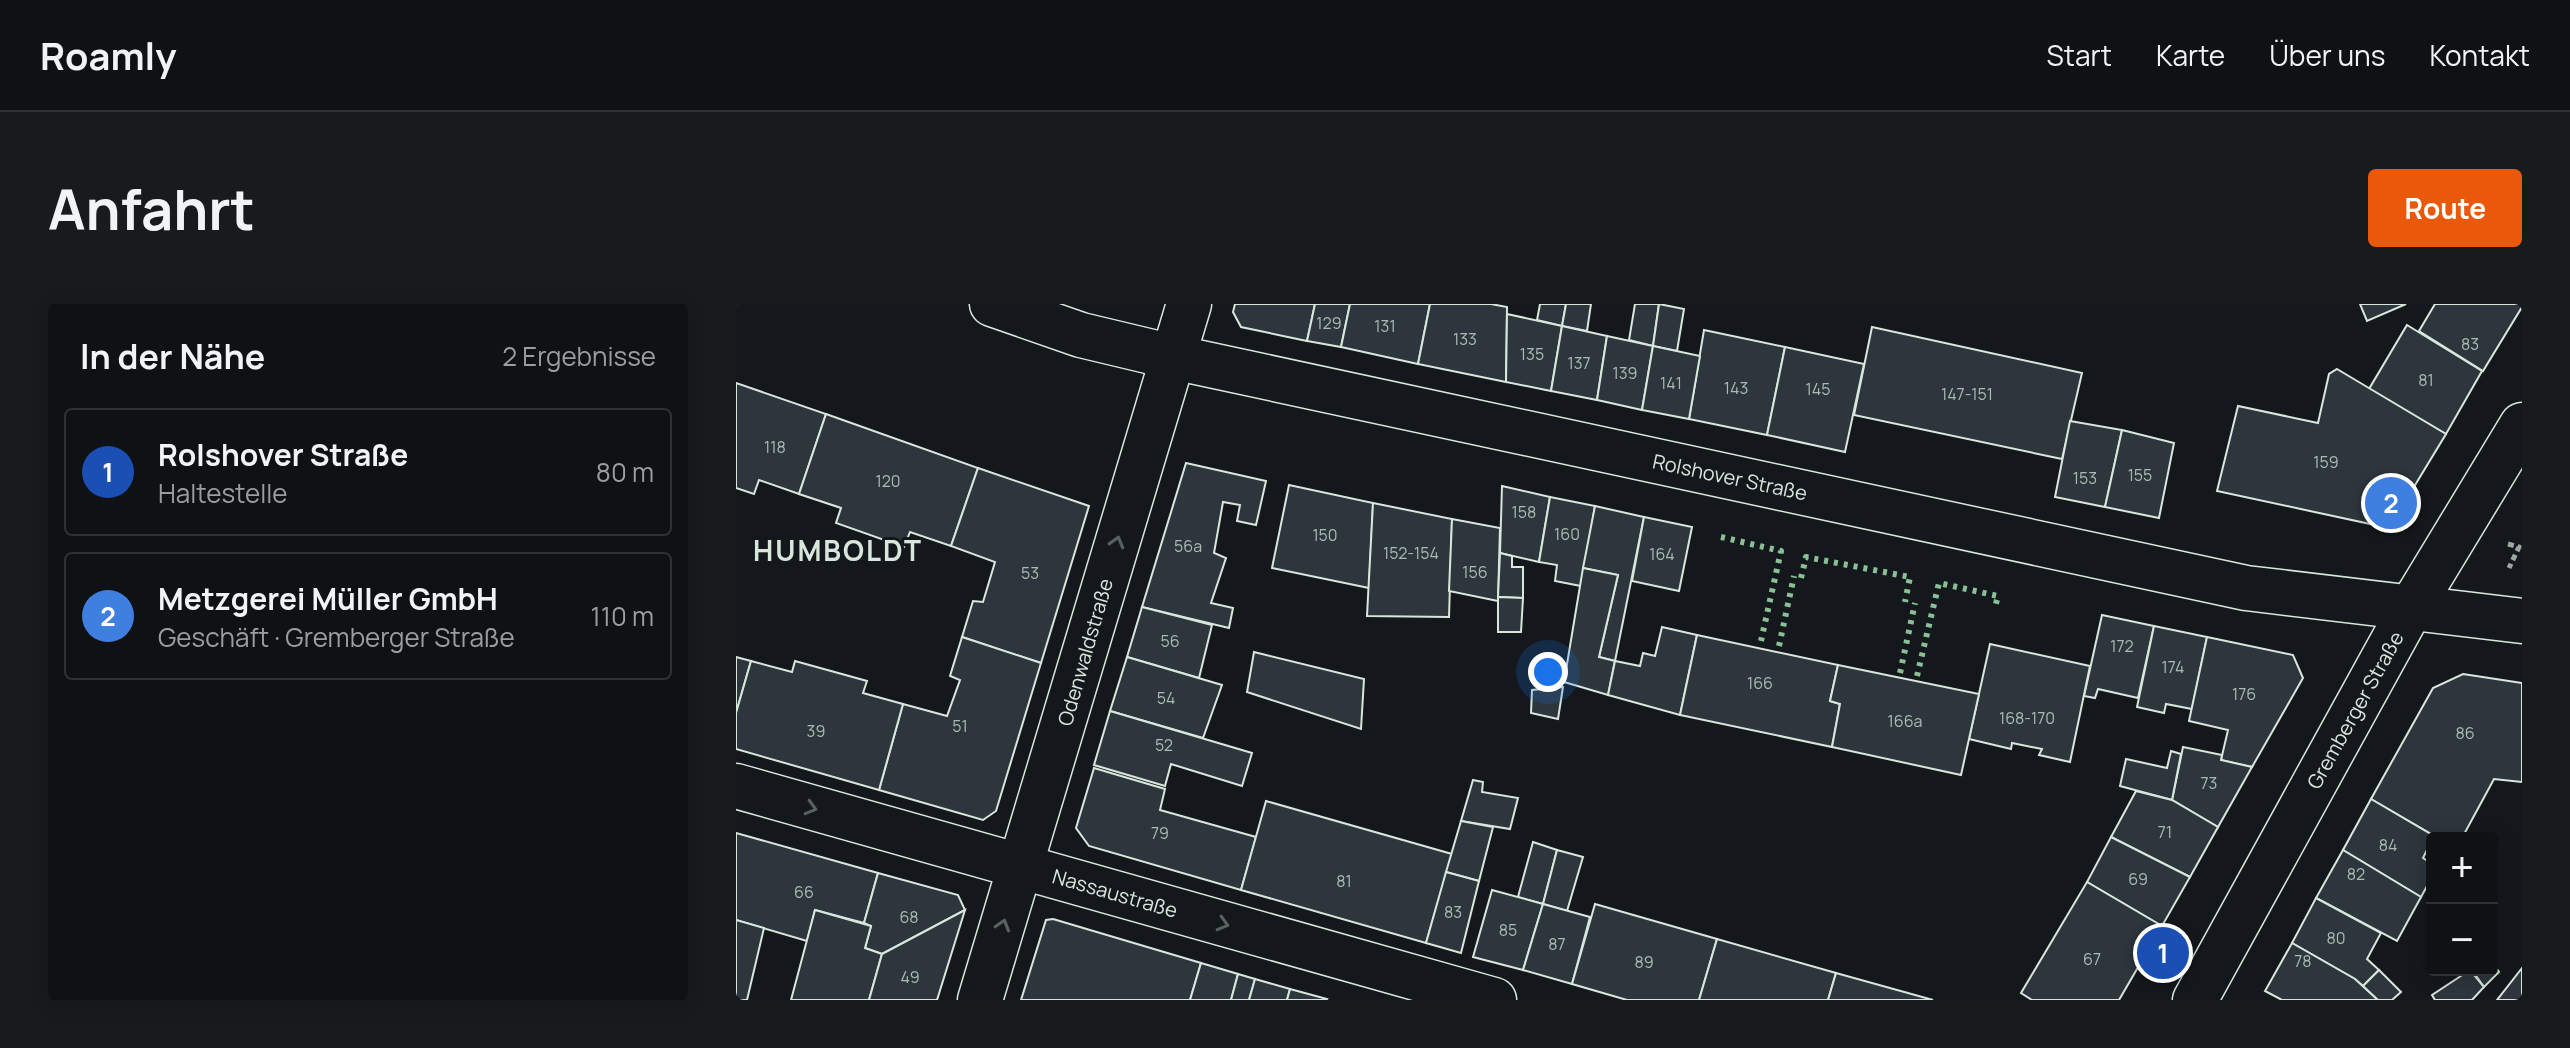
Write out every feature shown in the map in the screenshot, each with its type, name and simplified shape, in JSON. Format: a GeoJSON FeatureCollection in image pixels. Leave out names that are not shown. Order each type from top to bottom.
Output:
{"type":"FeatureCollection","features":[{"type":"Feature","properties":{"kind":"street","name":"Rolshover Straße"},"geometry":{"type":"LineString","coordinates":[[992,304],[1081,335],[1173,357],[2246,588],[2522,621]]}},
{"type":"Feature","properties":{"kind":"street","name":"Odenwaldstraße"},"geometry":{"type":"LineString","coordinates":[[980,1000],[1189,304]]}},
{"type":"Feature","properties":{"kind":"street","name":"Gremberger Straße"},"geometry":{"type":"LineString","coordinates":[[2195,1000],[2411,608],[2522,425]]}},
{"type":"Feature","properties":{"kind":"street","name":"Nassaustraße"},"geometry":{"type":"LineString","coordinates":[[736,786],[1494,1000]]}},
{"type":"Feature","properties":{"kind":"building"},"geometry":{"type":"Polygon","coordinates":[[[1235,304],[1315,304],[1307,341],[1241,327],[1233,312],[1235,304]]]}},
{"type":"Feature","properties":{"kind":"building"},"geometry":{"type":"Polygon","coordinates":[[[1315,304],[1350,304],[1341,347],[1307,341],[1315,304]]]}},
{"type":"Feature","properties":{"kind":"building"},"geometry":{"type":"Polygon","coordinates":[[[1350,304],[1430,304],[1418,364],[1341,347],[1350,304]]]}},
{"type":"Feature","properties":{"kind":"building"},"geometry":{"type":"Polygon","coordinates":[[[1430,304],[1507,307],[1506,382],[1418,364],[1430,304]]]}},
{"type":"Feature","properties":{"kind":"building"},"geometry":{"type":"Polygon","coordinates":[[[1540,304],[1566,304],[1562,326],[1537,320],[1540,304]]]}},
{"type":"Feature","properties":{"kind":"building"},"geometry":{"type":"Polygon","coordinates":[[[1566,304],[1591,304],[1587,331],[1562,326],[1566,304]]]}},
{"type":"Feature","properties":{"kind":"building"},"geometry":{"type":"Polygon","coordinates":[[[1635,304],[1659,304],[1653,346],[1629,340],[1635,304]]]}},
{"type":"Feature","properties":{"kind":"building"},"geometry":{"type":"Polygon","coordinates":[[[1659,304],[1684,309],[1677,351],[1653,346],[1659,304]]]}},
{"type":"Feature","properties":{"kind":"building"},"geometry":{"type":"Polygon","coordinates":[[[2360,304],[2406,304],[2367,321],[2360,304]]]}},
{"type":"Feature","properties":{"kind":"building"},"geometry":{"type":"Polygon","coordinates":[[[2435,304],[2522,304],[2522,307],[2483,371],[2419,331],[2435,304]]]}},
{"type":"Feature","properties":{"kind":"building"},"geometry":{"type":"Polygon","coordinates":[[[1507,314],[1562,326],[1551,391],[1506,382],[1507,314]]]}},
{"type":"Feature","properties":{"kind":"building"},"geometry":{"type":"Polygon","coordinates":[[[2407,325],[2482,371],[2446,434],[2369,389],[2407,325]]]}},
{"type":"Feature","properties":{"kind":"building"},"geometry":{"type":"Polygon","coordinates":[[[1562,326],[1607,336],[1597,400],[1551,391],[1562,326]]]}},
{"type":"Feature","properties":{"kind":"building"},"geometry":{"type":"Polygon","coordinates":[[[1872,327],[2082,373],[2062,459],[1854,415],[1872,327]]]}},
{"type":"Feature","properties":{"kind":"building"},"geometry":{"type":"Polygon","coordinates":[[[1704,330],[1785,347],[1767,435],[1689,419],[1704,330]]]}},
{"type":"Feature","properties":{"kind":"building"},"geometry":{"type":"Polygon","coordinates":[[[1607,336],[1653,346],[1642,410],[1597,400],[1607,336]]]}},
{"type":"Feature","properties":{"kind":"building"},"geometry":{"type":"Polygon","coordinates":[[[1653,346],[1700,356],[1689,419],[1642,410],[1653,346]]]}},
{"type":"Feature","properties":{"kind":"building"},"geometry":{"type":"Polygon","coordinates":[[[1785,347],[1864,364],[1845,452],[1767,435],[1785,347]]]}},
{"type":"Feature","properties":{"kind":"building"},"geometry":{"type":"Polygon","coordinates":[[[2337,369],[2446,434],[2389,528],[2217,491],[2238,406],[2318,423],[2329,374],[2337,369]]]}},
{"type":"Feature","properties":{"kind":"building"},"geometry":{"type":"Polygon","coordinates":[[[736,383],[826,414],[799,494],[759,480],[754,494],[736,488],[736,383]]]}},
{"type":"Feature","properties":{"kind":"building"},"geometry":{"type":"Polygon","coordinates":[[[826,414],[978,468],[951,546],[910,532],[904,547],[836,523],[841,508],[799,494],[826,414]]]}},
{"type":"Feature","properties":{"kind":"building"},"geometry":{"type":"Polygon","coordinates":[[[2070,421],[2122,430],[2105,507],[2055,497],[2070,421]]]}},
{"type":"Feature","properties":{"kind":"building"},"geometry":{"type":"Polygon","coordinates":[[[2122,430],[2174,443],[2159,518],[2105,507],[2122,430]]]}},
{"type":"Feature","properties":{"kind":"building"},"geometry":{"type":"Polygon","coordinates":[[[1186,463],[1266,481],[1256,525],[1237,521],[1240,505],[1223,502],[1214,553],[1226,558],[1211,603],[1233,608],[1229,628],[1142,607],[1186,463]]]}},
{"type":"Feature","properties":{"kind":"building"},"geometry":{"type":"Polygon","coordinates":[[[978,468],[1089,506],[1041,663],[962,637],[973,601],[983,602],[995,562],[951,546],[978,468]]]}},
{"type":"Feature","properties":{"kind":"building"},"geometry":{"type":"Polygon","coordinates":[[[1289,485],[1373,503],[1369,588],[1272,568],[1289,485]]]}},
{"type":"Feature","properties":{"kind":"building"},"geometry":{"type":"Polygon","coordinates":[[[1502,486],[1550,497],[1539,562],[1500,553],[1502,486]]]}},
{"type":"Feature","properties":{"kind":"building"},"geometry":{"type":"Polygon","coordinates":[[[1550,497],[1595,506],[1581,586],[1555,581],[1557,565],[1539,562],[1550,497]]]}},
{"type":"Feature","properties":{"kind":"building"},"geometry":{"type":"Polygon","coordinates":[[[1373,503],[1452,519],[1449,617],[1367,616],[1373,503]]]}},
{"type":"Feature","properties":{"kind":"building"},"geometry":{"type":"Polygon","coordinates":[[[1595,506],[1644,517],[1615,661],[1599,657],[1618,575],[1583,568],[1595,506]]]}},
{"type":"Feature","properties":{"kind":"building"},"geometry":{"type":"Polygon","coordinates":[[[1644,517],[1692,527],[1679,591],[1632,581],[1644,517]]]}},
{"type":"Feature","properties":{"kind":"building"},"geometry":{"type":"Polygon","coordinates":[[[1452,519],[1500,528],[1498,601],[1449,591],[1452,519]]]}},
{"type":"Feature","properties":{"kind":"building"},"geometry":{"type":"Polygon","coordinates":[[[1500,553],[1512,556],[1512,567],[1523,567],[1523,598],[1498,597],[1500,553]]]}},
{"type":"Feature","properties":{"kind":"building"},"geometry":{"type":"Polygon","coordinates":[[[1583,568],[1618,575],[1599,657],[1615,661],[1608,695],[1564,682],[1583,568]]]}},
{"type":"Feature","properties":{"kind":"building"},"geometry":{"type":"Polygon","coordinates":[[[1498,597],[1523,598],[1521,632],[1498,632],[1498,597]]]}},
{"type":"Feature","properties":{"kind":"building"},"geometry":{"type":"Polygon","coordinates":[[[1142,607],[1212,625],[1199,678],[1127,657],[1142,607]]]}},
{"type":"Feature","properties":{"kind":"building"},"geometry":{"type":"Polygon","coordinates":[[[2102,615],[2154,626],[2138,698],[2098,689],[2095,698],[2084,696],[2102,615]]]}},
{"type":"Feature","properties":{"kind":"building"},"geometry":{"type":"Polygon","coordinates":[[[2154,626],[2207,637],[2192,709],[2166,704],[2164,713],[2137,707],[2154,626]]]}},
{"type":"Feature","properties":{"kind":"building"},"geometry":{"type":"Polygon","coordinates":[[[1662,627],[1697,635],[1680,715],[1608,695],[1615,661],[1640,666],[1643,653],[1655,656],[1662,627]]]}},
{"type":"Feature","properties":{"kind":"building"},"geometry":{"type":"Polygon","coordinates":[[[1697,635],[1838,665],[1830,701],[1840,704],[1832,747],[1680,715],[1697,635]]]}},
{"type":"Feature","properties":{"kind":"building"},"geometry":{"type":"Polygon","coordinates":[[[962,637],[1041,663],[996,811],[983,820],[879,790],[903,704],[947,716],[960,680],[950,676],[962,637]]]}},
{"type":"Feature","properties":{"kind":"building"},"geometry":{"type":"Polygon","coordinates":[[[2207,637],[2293,655],[2303,678],[2252,767],[2221,760],[2228,730],[2189,721],[2207,637]]]}},
{"type":"Feature","properties":{"kind":"building"},"geometry":{"type":"Polygon","coordinates":[[[1990,644],[2090,666],[2070,762],[2039,755],[2042,749],[2012,743],[2011,749],[1969,739],[1990,644]]]}},
{"type":"Feature","properties":{"kind":"building"},"geometry":{"type":"Polygon","coordinates":[[[1254,652],[1364,679],[1361,729],[1247,692],[1254,652]]]}},
{"type":"Feature","properties":{"kind":"building"},"geometry":{"type":"Polygon","coordinates":[[[736,657],[751,661],[736,713],[736,657]]]}},
{"type":"Feature","properties":{"kind":"building"},"geometry":{"type":"Polygon","coordinates":[[[1127,657],[1222,685],[1203,738],[1110,711],[1127,657]]]}},
{"type":"Feature","properties":{"kind":"building"},"geometry":{"type":"Polygon","coordinates":[[[751,661],[792,672],[795,661],[867,681],[863,693],[903,704],[879,790],[736,749],[736,713],[751,661]]]}},
{"type":"Feature","properties":{"kind":"building"},"geometry":{"type":"Polygon","coordinates":[[[1838,665],[1979,694],[1961,775],[1832,747],[1840,704],[1830,701],[1838,665]]]}},
{"type":"Feature","properties":{"kind":"building"},"geometry":{"type":"Polygon","coordinates":[[[2463,674],[2522,683],[2522,782],[2494,779],[2465,832],[2428,832],[2371,799],[2433,688],[2463,674]]]}},
{"type":"Feature","properties":{"kind":"building"},"geometry":{"type":"Polygon","coordinates":[[[1563,687],[1558,719],[1531,713],[1532,690],[1563,687]]]}},
{"type":"Feature","properties":{"kind":"building"},"geometry":{"type":"Polygon","coordinates":[[[1110,711],[1252,753],[1242,786],[1171,764],[1165,786],[1094,765],[1110,711]]]}},
{"type":"Feature","properties":{"kind":"building"},"geometry":{"type":"Polygon","coordinates":[[[2183,747],[2222,755],[2221,760],[2252,767],[2218,827],[2172,800],[2183,747]]]}},
{"type":"Feature","properties":{"kind":"building"},"geometry":{"type":"Polygon","coordinates":[[[2171,751],[2181,754],[2172,800],[2120,786],[2126,759],[2167,768],[2171,751]]]}},
{"type":"Feature","properties":{"kind":"building"},"geometry":{"type":"Polygon","coordinates":[[[1094,768],[1165,789],[1160,810],[1256,837],[1241,890],[1089,846],[1076,828],[1094,768]]]}},
{"type":"Feature","properties":{"kind":"building"},"geometry":{"type":"Polygon","coordinates":[[[1473,780],[1483,782],[1482,792],[1518,798],[1510,829],[1461,821],[1473,780]]]}},
{"type":"Feature","properties":{"kind":"building"},"geometry":{"type":"Polygon","coordinates":[[[2136,791],[2172,800],[2218,827],[2190,877],[2111,837],[2136,791]]]}},
{"type":"Feature","properties":{"kind":"building"},"geometry":{"type":"Polygon","coordinates":[[[2371,799],[2427,832],[2423,858],[2426,860],[2426,888],[2421,897],[2343,850],[2371,799]]]}},
{"type":"Feature","properties":{"kind":"building"},"geometry":{"type":"Polygon","coordinates":[[[1266,801],[1452,854],[1426,943],[1241,890],[1266,801]]]}},
{"type":"Feature","properties":{"kind":"building"},"geometry":{"type":"Polygon","coordinates":[[[1461,821],[1493,827],[1479,881],[1446,872],[1461,821]]]}},
{"type":"Feature","properties":{"kind":"building"},"geometry":{"type":"Polygon","coordinates":[[[736,833],[878,873],[864,923],[815,910],[807,941],[736,920],[736,833]]]}},
{"type":"Feature","properties":{"kind":"building"},"geometry":{"type":"Polygon","coordinates":[[[2111,837],[2190,877],[2162,926],[2087,882],[2111,837]]]}},
{"type":"Feature","properties":{"kind":"building"},"geometry":{"type":"Polygon","coordinates":[[[1533,842],[1557,850],[1543,904],[1518,897],[1533,842]]]}},
{"type":"Feature","properties":{"kind":"building"},"geometry":{"type":"Polygon","coordinates":[[[1557,850],[1583,857],[1567,911],[1543,904],[1557,850]]]}},
{"type":"Feature","properties":{"kind":"building"},"geometry":{"type":"Polygon","coordinates":[[[2343,850],[2421,897],[2397,941],[2316,898],[2343,850]]]}},
{"type":"Feature","properties":{"kind":"building"},"geometry":{"type":"Polygon","coordinates":[[[1446,872],[1479,881],[1461,953],[1426,943],[1446,872]]]}},
{"type":"Feature","properties":{"kind":"building"},"geometry":{"type":"Polygon","coordinates":[[[878,873],[958,895],[965,910],[882,954],[865,948],[871,926],[864,923],[878,873]]]}},
{"type":"Feature","properties":{"kind":"building"},"geometry":{"type":"Polygon","coordinates":[[[2087,882],[2162,926],[2119,1000],[2032,1000],[2021,993],[2087,882]]]}},
{"type":"Feature","properties":{"kind":"building"},"geometry":{"type":"Polygon","coordinates":[[[1492,890],[1543,904],[1523,970],[1473,957],[1492,890]]]}},
{"type":"Feature","properties":{"kind":"building"},"geometry":{"type":"Polygon","coordinates":[[[2316,898],[2381,933],[2367,959],[2379,970],[2363,986],[2292,943],[2316,898]]]}},
{"type":"Feature","properties":{"kind":"building"},"geometry":{"type":"Polygon","coordinates":[[[1543,904],[1590,917],[1572,984],[1523,970],[1543,904]]]}},
{"type":"Feature","properties":{"kind":"building"},"geometry":{"type":"Polygon","coordinates":[[[1595,904],[1717,939],[1699,1000],[1627,1000],[1572,984],[1595,904]]]}},
{"type":"Feature","properties":{"kind":"building"},"geometry":{"type":"Polygon","coordinates":[[[815,910],[871,926],[865,948],[882,954],[869,1000],[791,1000],[815,910]]]}},
{"type":"Feature","properties":{"kind":"building"},"geometry":{"type":"Polygon","coordinates":[[[965,910],[937,1000],[869,1000],[882,954],[965,910]]]}},
{"type":"Feature","properties":{"kind":"building"},"geometry":{"type":"Polygon","coordinates":[[[1053,919],[1201,963],[1190,1000],[1021,1000],[1046,920],[1053,919]]]}},
{"type":"Feature","properties":{"kind":"building"},"geometry":{"type":"Polygon","coordinates":[[[736,920],[764,928],[747,1000],[736,1000],[736,920]]]}},
{"type":"Feature","properties":{"kind":"building"},"geometry":{"type":"Polygon","coordinates":[[[1717,939],[1836,973],[1828,1000],[1699,1000],[1717,939]]]}},
{"type":"Feature","properties":{"kind":"building"},"geometry":{"type":"Polygon","coordinates":[[[2292,943],[2355,979],[2378,1000],[2282,1000],[2265,991],[2292,943]]]}},
{"type":"Feature","properties":{"kind":"building"},"geometry":{"type":"Polygon","coordinates":[[[1201,963],[1238,974],[1231,1000],[1190,1000],[1201,963]]]}},
{"type":"Feature","properties":{"kind":"building"},"geometry":{"type":"Polygon","coordinates":[[[2522,968],[2522,1000],[2497,1000],[2522,968]]]}},
{"type":"Feature","properties":{"kind":"building"},"geometry":{"type":"Polygon","coordinates":[[[2379,970],[2401,992],[2392,1000],[2378,1000],[2363,986],[2379,970]]]}},
{"type":"Feature","properties":{"kind":"building"},"geometry":{"type":"Polygon","coordinates":[[[1836,973],[1933,1000],[1828,1000],[1836,973]]]}},
{"type":"Feature","properties":{"kind":"building"},"geometry":{"type":"Polygon","coordinates":[[[1238,974],[1255,979],[1249,1000],[1231,1000],[1238,974]]]}},
{"type":"Feature","properties":{"kind":"building"},"geometry":{"type":"Polygon","coordinates":[[[2461,976],[2475,976],[2484,987],[2472,1000],[2435,1000],[2432,995],[2461,976]]]}},
{"type":"Feature","properties":{"kind":"building"},"geometry":{"type":"Polygon","coordinates":[[[2476,976],[2495,976],[2484,987],[2476,976]]]}},
{"type":"Feature","properties":{"kind":"building"},"geometry":{"type":"Polygon","coordinates":[[[1255,979],[1290,989],[1287,1000],[1249,1000],[1255,979]]]}},
{"type":"Feature","properties":{"kind":"building"},"geometry":{"type":"Polygon","coordinates":[[[1290,989],[1327,999],[1287,1000],[1290,989]]]}},
{"type":"Feature","properties":{"kind":"hedge"},"geometry":{"type":"LineString","coordinates":[[1721,537],[1781,551],[1761,641]]}},
{"type":"Feature","properties":{"kind":"hedge"},"geometry":{"type":"LineString","coordinates":[[1801,578],[1806,557],[1910,577],[1905,602]]}},
{"type":"Feature","properties":{"kind":"hedge"},"geometry":{"type":"LineString","coordinates":[[1779,646],[1794,576]]}},
{"type":"Feature","properties":{"kind":"hedge"},"geometry":{"type":"LineString","coordinates":[[1917,676],[1939,583],[1998,596],[1995,607]]}},
{"type":"Feature","properties":{"kind":"hedge"},"geometry":{"type":"LineString","coordinates":[[1900,673],[1915,603]]}},
{"type":"Feature","properties":{"kind":"place","name":"Metzgerei Müller GmbH"},"geometry":{"type":"Point","coordinates":[2391,503]}},
{"type":"Feature","properties":{"kind":"place","name":"Rolshover Straße"},"geometry":{"type":"Point","coordinates":[2163,953]}},
{"type":"Feature","properties":{"kind":"district","name":"HUMBOLDT"},"geometry":{"type":"Point","coordinates":[838,550]}}]}
